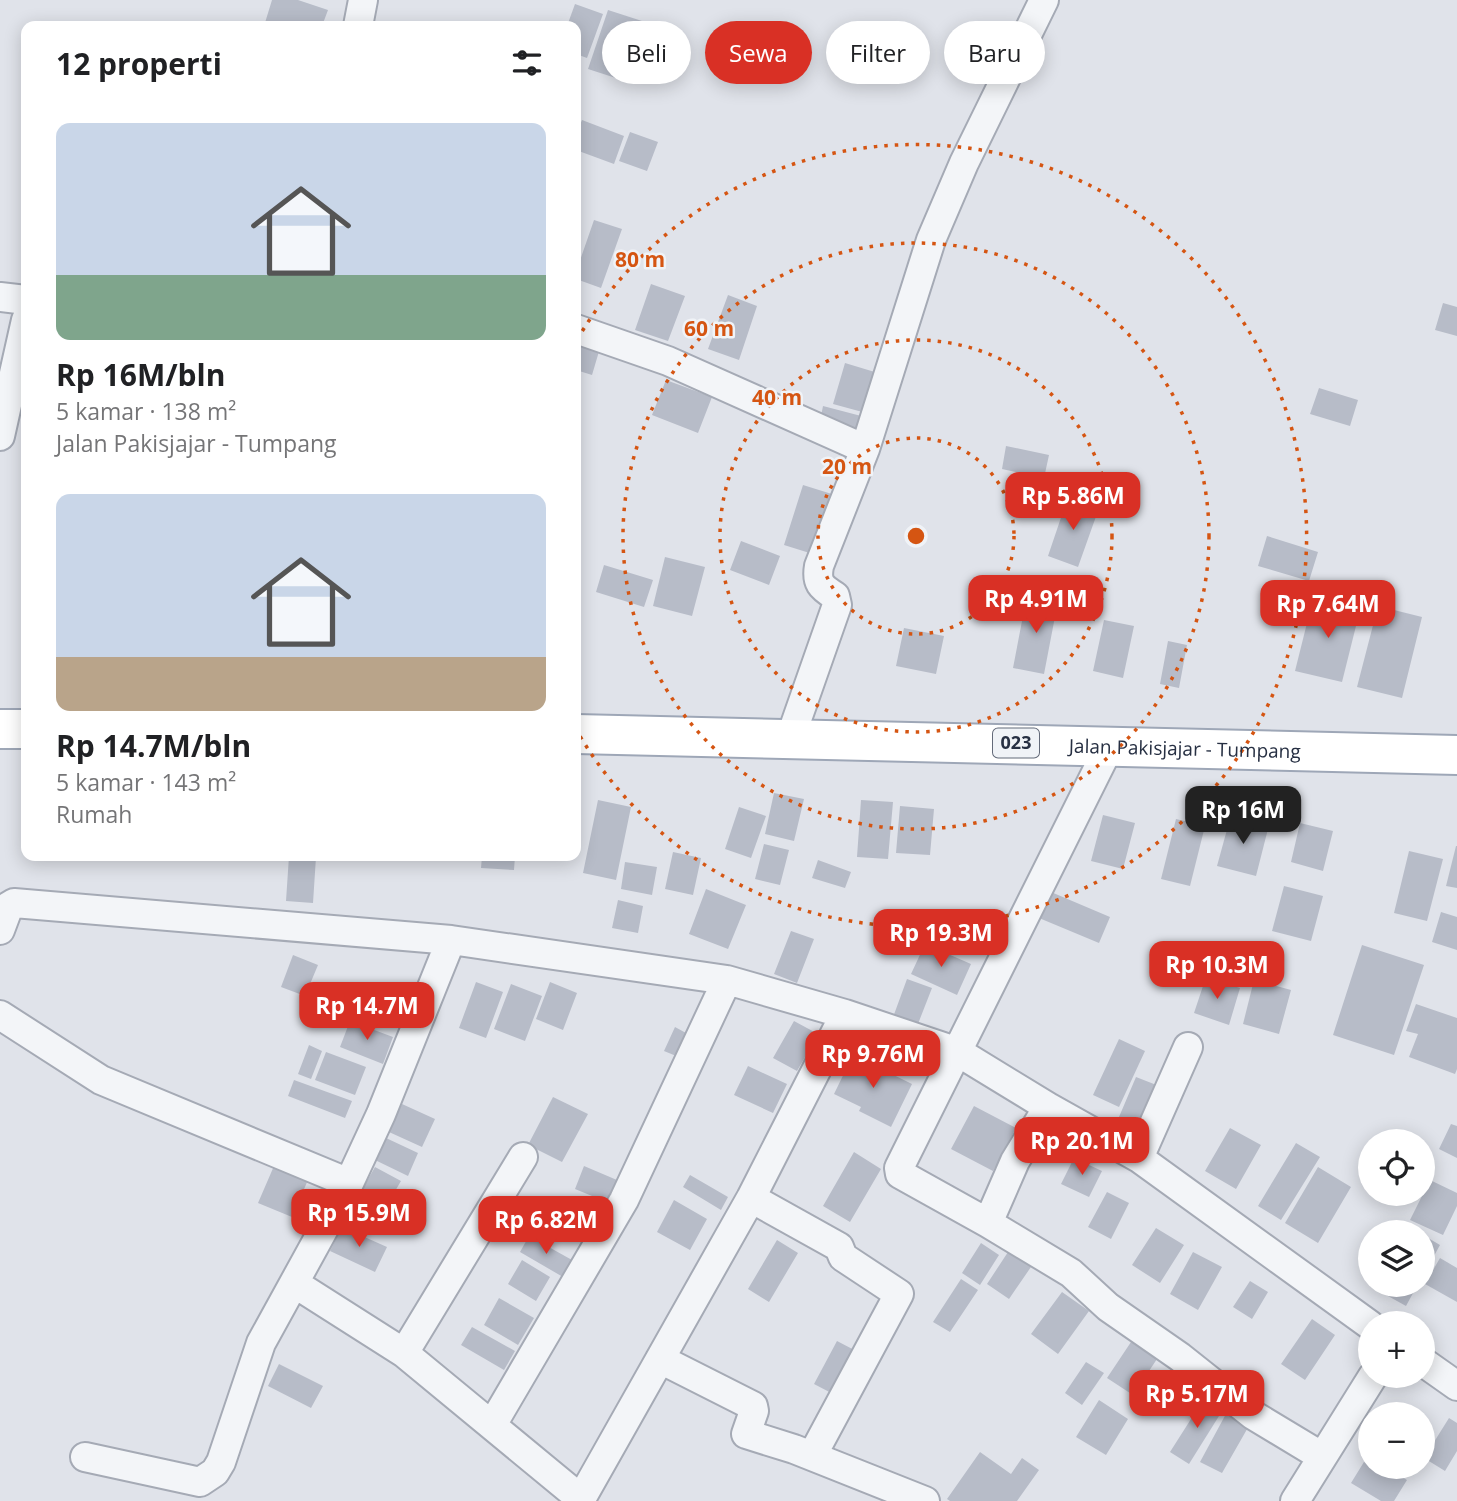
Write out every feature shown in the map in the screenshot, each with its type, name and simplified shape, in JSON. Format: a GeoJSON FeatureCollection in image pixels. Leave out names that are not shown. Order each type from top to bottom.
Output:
{"type":"FeatureCollection","features":[{"type":"Feature","properties":{"kind":"main road"},"geometry":{"type":"LineString","coordinates":[[0,729],[21,729]]}},
{"type":"Feature","properties":{"kind":"main road","name":"Jalan Pakisjajar - Tumpang"},"geometry":{"type":"LineString","coordinates":[[581,734],[1457,755]]}},
{"type":"Feature","properties":{"kind":"street"},"geometry":{"type":"LineString","coordinates":[[359,21],[363,0]]}},
{"type":"Feature","properties":{"kind":"street"},"geometry":{"type":"LineString","coordinates":[[790,739],[837,605],[835,596],[820,586],[817,579],[819,566],[865,449],[931,240],[964,163],[1044,0]]}},
{"type":"Feature","properties":{"kind":"street"},"geometry":{"type":"LineString","coordinates":[[0,297],[21,299]]}},
{"type":"Feature","properties":{"kind":"street"},"geometry":{"type":"LineString","coordinates":[[581,331],[668,361],[865,449]]}},
{"type":"Feature","properties":{"kind":"street"},"geometry":{"type":"LineString","coordinates":[[0,436],[21,342]]}},
{"type":"Feature","properties":{"kind":"street"},"geometry":{"type":"LineString","coordinates":[[1110,745],[898,1171],[1071,1273],[1108,1307],[1180,1357],[1253,1415],[1321,1456]]}},
{"type":"Feature","properties":{"kind":"street"},"geometry":{"type":"LineString","coordinates":[[0,930],[9,906],[13,903],[451,940],[727,980],[845,1014],[958,1052],[1139,1158],[1358,1316]]}},
{"type":"Feature","properties":{"kind":"street"},"geometry":{"type":"LineString","coordinates":[[85,1457],[200,1482],[209,1477],[221,1462],[261,1343],[349,1182],[381,1114],[451,940]]}},
{"type":"Feature","properties":{"kind":"street"},"geometry":{"type":"LineString","coordinates":[[492,1425],[624,1200],[727,980]]}},
{"type":"Feature","properties":{"kind":"street"},"geometry":{"type":"LineString","coordinates":[[294,1283],[404,1353],[581,1499],[751,1198],[845,1014]]}},
{"type":"Feature","properties":{"kind":"street"},"geometry":{"type":"LineString","coordinates":[[0,1015],[101,1080],[349,1182]]}},
{"type":"Feature","properties":{"kind":"street"},"geometry":{"type":"LineString","coordinates":[[1139,1158],[1188,1047]]}},
{"type":"Feature","properties":{"kind":"street"},"geometry":{"type":"LineString","coordinates":[[988,1223],[1014,1161],[1048,1107]]}},
{"type":"Feature","properties":{"kind":"street"},"geometry":{"type":"LineString","coordinates":[[404,1353],[523,1157]]}},
{"type":"Feature","properties":{"kind":"street"},"geometry":{"type":"LineString","coordinates":[[751,1198],[839,1247],[843,1257],[899,1294],[812,1456]]}},
{"type":"Feature","properties":{"kind":"street"},"geometry":{"type":"LineString","coordinates":[[660,1359],[752,1406],[754,1411],[746,1434],[812,1456],[925,1501]]}},
{"type":"Feature","properties":{"kind":"street"},"geometry":{"type":"LineString","coordinates":[[1435,1370],[1457,1386]]}},
{"type":"Feature","properties":{"kind":"street"},"geometry":{"type":"LineString","coordinates":[[1295,1501],[1365,1388]]}},
{"type":"Feature","properties":{"kind":"building"},"geometry":{"type":"Polygon","coordinates":[[[272,0],[298,0],[328,10],[324,21],[266,21],[272,0]]]}},
{"type":"Feature","properties":{"kind":"building"},"geometry":{"type":"Polygon","coordinates":[[[575,4],[603,14],[587,58],[581,56],[581,21],[569,21],[575,4]]]}},
{"type":"Feature","properties":{"kind":"building"},"geometry":{"type":"Polygon","coordinates":[[[608,10],[642,21],[604,21],[608,10]]]}},
{"type":"Feature","properties":{"kind":"building"},"geometry":{"type":"Polygon","coordinates":[[[602,28],[602,74],[588,69],[602,28]]]}},
{"type":"Feature","properties":{"kind":"building"},"geometry":{"type":"Polygon","coordinates":[[[582,120],[624,136],[614,164],[581,152],[582,120]]]}},
{"type":"Feature","properties":{"kind":"building"},"geometry":{"type":"Polygon","coordinates":[[[630,132],[658,142],[647,171],[619,161],[630,132]]]}},
{"type":"Feature","properties":{"kind":"building"},"geometry":{"type":"Polygon","coordinates":[[[594,220],[622,229],[601,288],[581,281],[581,258],[594,220]]]}},
{"type":"Feature","properties":{"kind":"building"},"geometry":{"type":"Polygon","coordinates":[[[651,284],[685,296],[668,341],[635,330],[651,284]]]}},
{"type":"Feature","properties":{"kind":"building"},"geometry":{"type":"Polygon","coordinates":[[[728,295],[757,306],[739,360],[708,349],[728,295]]]}},
{"type":"Feature","properties":{"kind":"building"},"geometry":{"type":"Polygon","coordinates":[[[1443,303],[1457,307],[1457,336],[1435,330],[1443,303]]]}},
{"type":"Feature","properties":{"kind":"building"},"geometry":{"type":"Polygon","coordinates":[[[581,342],[600,348],[592,375],[581,372],[581,342]]]}},
{"type":"Feature","properties":{"kind":"building"},"geometry":{"type":"Polygon","coordinates":[[[845,363],[878,373],[866,413],[833,404],[845,363]]]}},
{"type":"Feature","properties":{"kind":"building"},"geometry":{"type":"Polygon","coordinates":[[[666,380],[712,397],[698,433],[652,415],[666,380]]]}},
{"type":"Feature","properties":{"kind":"building"},"geometry":{"type":"Polygon","coordinates":[[[1319,388],[1358,400],[1350,426],[1310,414],[1319,388]]]}},
{"type":"Feature","properties":{"kind":"building"},"geometry":{"type":"Polygon","coordinates":[[[823,406],[865,417],[859,440],[820,421],[823,406]]]}},
{"type":"Feature","properties":{"kind":"building"},"geometry":{"type":"Polygon","coordinates":[[[1006,446],[1049,455],[1044,478],[1002,469],[1006,446]]]}},
{"type":"Feature","properties":{"kind":"building"},"geometry":{"type":"Polygon","coordinates":[[[803,485],[835,495],[816,555],[784,545],[803,485]]]}},
{"type":"Feature","properties":{"kind":"building"},"geometry":{"type":"Polygon","coordinates":[[[1068,497],[1099,508],[1078,567],[1048,556],[1068,497]]]}},
{"type":"Feature","properties":{"kind":"building"},"geometry":{"type":"Polygon","coordinates":[[[1267,536],[1318,552],[1309,581],[1258,566],[1267,536]]]}},
{"type":"Feature","properties":{"kind":"building"},"geometry":{"type":"Polygon","coordinates":[[[741,541],[780,556],[769,585],[730,570],[741,541]]]}},
{"type":"Feature","properties":{"kind":"building"},"geometry":{"type":"Polygon","coordinates":[[[665,557],[705,567],[692,616],[653,606],[665,557]]]}},
{"type":"Feature","properties":{"kind":"building"},"geometry":{"type":"Polygon","coordinates":[[[604,565],[653,580],[644,607],[596,592],[604,565]]]}},
{"type":"Feature","properties":{"kind":"building"},"geometry":{"type":"Polygon","coordinates":[[[1027,595],[1058,601],[1044,674],[1013,668],[1027,595]]]}},
{"type":"Feature","properties":{"kind":"building"},"geometry":{"type":"Polygon","coordinates":[[[1313,599],[1360,610],[1342,682],[1295,671],[1313,599]]]}},
{"type":"Feature","properties":{"kind":"building"},"geometry":{"type":"Polygon","coordinates":[[[1378,606],[1422,617],[1402,698],[1357,687],[1378,606]]]}},
{"type":"Feature","properties":{"kind":"building"},"geometry":{"type":"Polygon","coordinates":[[[1104,620],[1134,626],[1123,678],[1093,671],[1104,620]]]}},
{"type":"Feature","properties":{"kind":"building"},"geometry":{"type":"Polygon","coordinates":[[[904,628],[944,636],[936,674],[896,666],[904,628]]]}},
{"type":"Feature","properties":{"kind":"building"},"geometry":{"type":"Polygon","coordinates":[[[1168,641],[1187,645],[1179,688],[1160,684],[1168,641]]]}},
{"type":"Feature","properties":{"kind":"building"},"geometry":{"type":"Polygon","coordinates":[[[774,793],[804,799],[794,841],[765,834],[774,793]]]}},
{"type":"Feature","properties":{"kind":"building"},"geometry":{"type":"Polygon","coordinates":[[[598,800],[631,807],[616,880],[583,873],[598,800]]]}},
{"type":"Feature","properties":{"kind":"building"},"geometry":{"type":"Polygon","coordinates":[[[861,800],[893,802],[888,859],[857,857],[861,800]]]}},
{"type":"Feature","properties":{"kind":"building"},"geometry":{"type":"Polygon","coordinates":[[[900,806],[934,809],[930,855],[896,853],[900,806]]]}},
{"type":"Feature","properties":{"kind":"building"},"geometry":{"type":"Polygon","coordinates":[[[739,807],[766,816],[751,858],[725,849],[739,807]]]}},
{"type":"Feature","properties":{"kind":"building"},"geometry":{"type":"Polygon","coordinates":[[[1103,815],[1135,823],[1123,869],[1091,861],[1103,815]]]}},
{"type":"Feature","properties":{"kind":"building"},"geometry":{"type":"Polygon","coordinates":[[[1231,815],[1269,825],[1256,876],[1217,866],[1231,815]]]}},
{"type":"Feature","properties":{"kind":"building"},"geometry":{"type":"Polygon","coordinates":[[[1176,819],[1205,826],[1190,886],[1161,879],[1176,819]]]}},
{"type":"Feature","properties":{"kind":"building"},"geometry":{"type":"Polygon","coordinates":[[[1300,823],[1333,831],[1323,871],[1291,862],[1300,823]]]}},
{"type":"Feature","properties":{"kind":"building"},"geometry":{"type":"Polygon","coordinates":[[[764,844],[789,850],[780,885],[755,879],[764,844]]]}},
{"type":"Feature","properties":{"kind":"building"},"geometry":{"type":"Polygon","coordinates":[[[1457,846],[1457,888],[1446,886],[1457,846]]]}},
{"type":"Feature","properties":{"kind":"building"},"geometry":{"type":"Polygon","coordinates":[[[1409,851],[1443,859],[1427,921],[1394,913],[1409,851]]]}},
{"type":"Feature","properties":{"kind":"building"},"geometry":{"type":"Polygon","coordinates":[[[673,852],[701,858],[693,895],[665,889],[673,852]]]}},
{"type":"Feature","properties":{"kind":"building"},"geometry":{"type":"Polygon","coordinates":[[[818,860],[851,872],[845,888],[812,878],[818,860]]]}},
{"type":"Feature","properties":{"kind":"building"},"geometry":{"type":"Polygon","coordinates":[[[289,861],[316,861],[313,903],[286,901],[289,861]]]}},
{"type":"Feature","properties":{"kind":"building"},"geometry":{"type":"Polygon","coordinates":[[[482,861],[515,861],[514,870],[481,868],[482,861]]]}},
{"type":"Feature","properties":{"kind":"building"},"geometry":{"type":"Polygon","coordinates":[[[625,862],[657,867],[652,895],[621,889],[625,862]]]}},
{"type":"Feature","properties":{"kind":"building"},"geometry":{"type":"Polygon","coordinates":[[[1284,886],[1323,896],[1311,941],[1272,931],[1284,886]]]}},
{"type":"Feature","properties":{"kind":"building"},"geometry":{"type":"Polygon","coordinates":[[[706,889],[746,905],[728,949],[689,934],[706,889]]]}},
{"type":"Feature","properties":{"kind":"building"},"geometry":{"type":"Polygon","coordinates":[[[1051,892],[1110,917],[1099,943],[1039,918],[1051,892]]]}},
{"type":"Feature","properties":{"kind":"building"},"geometry":{"type":"Polygon","coordinates":[[[618,900],[643,906],[638,933],[612,928],[618,900]]]}},
{"type":"Feature","properties":{"kind":"building"},"geometry":{"type":"Polygon","coordinates":[[[1441,912],[1457,917],[1457,950],[1432,942],[1441,912]]]}},
{"type":"Feature","properties":{"kind":"building"},"geometry":{"type":"Polygon","coordinates":[[[791,931],[814,939],[797,983],[774,974],[791,931]]]}},
{"type":"Feature","properties":{"kind":"building"},"geometry":{"type":"Polygon","coordinates":[[[925,944],[971,964],[957,995],[911,974],[925,944]]]}},
{"type":"Feature","properties":{"kind":"building"},"geometry":{"type":"Polygon","coordinates":[[[1362,945],[1424,965],[1394,1055],[1333,1035],[1362,945]]]}},
{"type":"Feature","properties":{"kind":"building"},"geometry":{"type":"Polygon","coordinates":[[[293,955],[318,965],[305,996],[281,987],[293,955]]]}},
{"type":"Feature","properties":{"kind":"building"},"geometry":{"type":"Polygon","coordinates":[[[1206,977],[1240,988],[1229,1025],[1194,1013],[1206,977]]]}},
{"type":"Feature","properties":{"kind":"building"},"geometry":{"type":"Polygon","coordinates":[[[907,979],[932,988],[916,1029],[892,1020],[907,979]]]}},
{"type":"Feature","properties":{"kind":"building"},"geometry":{"type":"Polygon","coordinates":[[[1254,980],[1291,990],[1279,1034],[1243,1024],[1254,980]]]}},
{"type":"Feature","properties":{"kind":"building"},"geometry":{"type":"Polygon","coordinates":[[[476,982],[503,992],[486,1038],[459,1028],[476,982]]]}},
{"type":"Feature","properties":{"kind":"building"},"geometry":{"type":"Polygon","coordinates":[[[550,982],[577,993],[563,1030],[536,1019],[550,982]]]}},
{"type":"Feature","properties":{"kind":"building"},"geometry":{"type":"Polygon","coordinates":[[[511,984],[542,996],[525,1041],[494,1029],[511,984]]]}},
{"type":"Feature","properties":{"kind":"building"},"geometry":{"type":"Polygon","coordinates":[[[1416,1004],[1457,1018],[1455,1074],[1409,1057],[1418,1034],[1406,1031],[1416,1004]]]}},
{"type":"Feature","properties":{"kind":"building"},"geometry":{"type":"Polygon","coordinates":[[[350,1021],[393,1037],[383,1064],[340,1047],[350,1021]]]}},
{"type":"Feature","properties":{"kind":"building"},"geometry":{"type":"Polygon","coordinates":[[[794,1021],[818,1034],[797,1071],[773,1058],[794,1021]]]}},
{"type":"Feature","properties":{"kind":"building"},"geometry":{"type":"Polygon","coordinates":[[[675,1027],[697,1039],[686,1060],[664,1051],[675,1027]]]}},
{"type":"Feature","properties":{"kind":"building"},"geometry":{"type":"Polygon","coordinates":[[[1119,1039],[1145,1051],[1119,1107],[1093,1095],[1119,1039]]]}},
{"type":"Feature","properties":{"kind":"building"},"geometry":{"type":"Polygon","coordinates":[[[309,1045],[322,1051],[311,1079],[298,1074],[309,1045]]]}},
{"type":"Feature","properties":{"kind":"building"},"geometry":{"type":"Polygon","coordinates":[[[326,1052],[366,1067],[355,1095],[315,1080],[326,1052]]]}},
{"type":"Feature","properties":{"kind":"building"},"geometry":{"type":"Polygon","coordinates":[[[853,1055],[912,1084],[891,1127],[859,1111],[861,1107],[834,1094],[853,1055]]]}},
{"type":"Feature","properties":{"kind":"building"},"geometry":{"type":"Polygon","coordinates":[[[748,1066],[787,1084],[773,1113],[734,1095],[748,1066]]]}},
{"type":"Feature","properties":{"kind":"building"},"geometry":{"type":"Polygon","coordinates":[[[1136,1077],[1159,1086],[1139,1133],[1116,1124],[1136,1077]]]}},
{"type":"Feature","properties":{"kind":"building"},"geometry":{"type":"Polygon","coordinates":[[[294,1080],[352,1101],[345,1118],[288,1096],[294,1080]]]}},
{"type":"Feature","properties":{"kind":"building"},"geometry":{"type":"Polygon","coordinates":[[[553,1097],[588,1114],[562,1162],[528,1145],[553,1097]]]}},
{"type":"Feature","properties":{"kind":"building"},"geometry":{"type":"Polygon","coordinates":[[[402,1104],[435,1119],[422,1147],[389,1132],[402,1104]]]}},
{"type":"Feature","properties":{"kind":"building"},"geometry":{"type":"Polygon","coordinates":[[[974,1106],[1016,1128],[993,1171],[951,1149],[974,1106]]]}},
{"type":"Feature","properties":{"kind":"building"},"geometry":{"type":"Polygon","coordinates":[[[1451,1124],[1457,1126],[1457,1158],[1439,1149],[1451,1124]]]}},
{"type":"Feature","properties":{"kind":"building"},"geometry":{"type":"Polygon","coordinates":[[[1230,1128],[1261,1145],[1236,1189],[1205,1171],[1230,1128]]]}},
{"type":"Feature","properties":{"kind":"building"},"geometry":{"type":"Polygon","coordinates":[[[386,1138],[418,1153],[408,1176],[375,1160],[386,1138]]]}},
{"type":"Feature","properties":{"kind":"building"},"geometry":{"type":"Polygon","coordinates":[[[1296,1143],[1320,1157],[1281,1220],[1258,1206],[1296,1143]]]}},
{"type":"Feature","properties":{"kind":"building"},"geometry":{"type":"Polygon","coordinates":[[[854,1152],[881,1169],[850,1222],[823,1206],[854,1152]]]}},
{"type":"Feature","properties":{"kind":"building"},"geometry":{"type":"Polygon","coordinates":[[[1074,1158],[1102,1171],[1089,1197],[1061,1184],[1074,1158]]]}},
{"type":"Feature","properties":{"kind":"building"},"geometry":{"type":"Polygon","coordinates":[[[277,1159],[311,1173],[292,1217],[258,1203],[277,1159]]]}},
{"type":"Feature","properties":{"kind":"building"},"geometry":{"type":"Polygon","coordinates":[[[584,1166],[624,1183],[614,1205],[575,1189],[584,1166]]]}},
{"type":"Feature","properties":{"kind":"building"},"geometry":{"type":"Polygon","coordinates":[[[375,1167],[401,1181],[384,1210],[359,1195],[375,1167]]]}},
{"type":"Feature","properties":{"kind":"building"},"geometry":{"type":"Polygon","coordinates":[[[1318,1167],[1351,1187],[1318,1243],[1285,1223],[1318,1167]]]}},
{"type":"Feature","properties":{"kind":"building"},"geometry":{"type":"Polygon","coordinates":[[[690,1175],[728,1197],[721,1210],[683,1187],[690,1175]]]}},
{"type":"Feature","properties":{"kind":"building"},"geometry":{"type":"Polygon","coordinates":[[[1435,1182],[1457,1193],[1457,1206],[1443,1235],[1435,1231],[1435,1220],[1410,1220],[1417,1206],[1435,1206],[1435,1182]]]}},
{"type":"Feature","properties":{"kind":"building"},"geometry":{"type":"Polygon","coordinates":[[[1107,1192],[1129,1203],[1111,1239],[1088,1227],[1107,1192]]]}},
{"type":"Feature","properties":{"kind":"building"},"geometry":{"type":"Polygon","coordinates":[[[674,1200],[707,1219],[690,1250],[657,1232],[674,1200]]]}},
{"type":"Feature","properties":{"kind":"building"},"geometry":{"type":"Polygon","coordinates":[[[342,1227],[387,1247],[375,1272],[330,1251],[342,1227]]]}},
{"type":"Feature","properties":{"kind":"building"},"geometry":{"type":"Polygon","coordinates":[[[1156,1228],[1184,1245],[1160,1283],[1132,1265],[1156,1228]]]}},
{"type":"Feature","properties":{"kind":"building"},"geometry":{"type":"Polygon","coordinates":[[[529,1236],[572,1260],[563,1277],[520,1252],[529,1236]]]}},
{"type":"Feature","properties":{"kind":"building"},"geometry":{"type":"Polygon","coordinates":[[[777,1240],[798,1253],[769,1302],[748,1289],[777,1240]]]}},
{"type":"Feature","properties":{"kind":"building"},"geometry":{"type":"Polygon","coordinates":[[[981,1243],[999,1255],[980,1285],[962,1273],[981,1243]]]}},
{"type":"Feature","properties":{"kind":"building"},"geometry":{"type":"Polygon","coordinates":[[[1010,1249],[1033,1264],[1009,1299],[987,1284],[1010,1249]]]}},
{"type":"Feature","properties":{"kind":"building"},"geometry":{"type":"Polygon","coordinates":[[[1193,1252],[1222,1267],[1198,1310],[1170,1294],[1193,1252]]]}},
{"type":"Feature","properties":{"kind":"building"},"geometry":{"type":"Polygon","coordinates":[[[1440,1258],[1457,1268],[1457,1302],[1435,1290],[1435,1267],[1440,1258]]]}},
{"type":"Feature","properties":{"kind":"building"},"geometry":{"type":"Polygon","coordinates":[[[522,1260],[550,1277],[536,1301],[508,1284],[522,1260]]]}},
{"type":"Feature","properties":{"kind":"building"},"geometry":{"type":"Polygon","coordinates":[[[961,1279],[978,1290],[950,1332],[933,1322],[961,1279]]]}},
{"type":"Feature","properties":{"kind":"building"},"geometry":{"type":"Polygon","coordinates":[[[1250,1281],[1268,1292],[1252,1319],[1233,1307],[1250,1281]]]}},
{"type":"Feature","properties":{"kind":"building"},"geometry":{"type":"Polygon","coordinates":[[[1062,1292],[1089,1311],[1058,1354],[1031,1334],[1062,1292]]]}},
{"type":"Feature","properties":{"kind":"building"},"geometry":{"type":"Polygon","coordinates":[[[1390,1297],[1411,1297],[1406,1306],[1390,1297]]]}},
{"type":"Feature","properties":{"kind":"building"},"geometry":{"type":"Polygon","coordinates":[[[499,1298],[534,1318],[518,1345],[484,1325],[499,1298]]]}},
{"type":"Feature","properties":{"kind":"building"},"geometry":{"type":"Polygon","coordinates":[[[1312,1319],[1335,1335],[1305,1380],[1281,1364],[1312,1319]]]}},
{"type":"Feature","properties":{"kind":"building"},"geometry":{"type":"Polygon","coordinates":[[[472,1327],[515,1351],[504,1370],[461,1345],[472,1327]]]}},
{"type":"Feature","properties":{"kind":"building"},"geometry":{"type":"Polygon","coordinates":[[[837,1341],[860,1353],[837,1396],[814,1384],[837,1341]]]}},
{"type":"Feature","properties":{"kind":"building"},"geometry":{"type":"Polygon","coordinates":[[[1131,1342],[1157,1359],[1133,1395],[1107,1378],[1131,1342]]]}},
{"type":"Feature","properties":{"kind":"building"},"geometry":{"type":"Polygon","coordinates":[[[1086,1362],[1104,1373],[1082,1405],[1065,1393],[1086,1362]]]}},
{"type":"Feature","properties":{"kind":"building"},"geometry":{"type":"Polygon","coordinates":[[[279,1364],[323,1386],[311,1408],[268,1386],[279,1364]]]}},
{"type":"Feature","properties":{"kind":"building"},"geometry":{"type":"Polygon","coordinates":[[[1205,1397],[1224,1408],[1189,1464],[1170,1452],[1205,1397]]]}},
{"type":"Feature","properties":{"kind":"building"},"geometry":{"type":"Polygon","coordinates":[[[1099,1400],[1128,1419],[1106,1455],[1076,1437],[1099,1400]]]}},
{"type":"Feature","properties":{"kind":"building"},"geometry":{"type":"Polygon","coordinates":[[[1227,1412],[1250,1424],[1222,1473],[1200,1462],[1227,1412]]]}},
{"type":"Feature","properties":{"kind":"building"},"geometry":{"type":"Polygon","coordinates":[[[1449,1418],[1457,1423],[1457,1451],[1445,1471],[1435,1465],[1435,1440],[1449,1418]]]}},
{"type":"Feature","properties":{"kind":"building"},"geometry":{"type":"Polygon","coordinates":[[[980,1452],[1011,1474],[1022,1458],[1039,1470],[1017,1501],[950,1501],[947,1499],[980,1452]]]}},
{"type":"Feature","properties":{"kind":"building"},"geometry":{"type":"Polygon","coordinates":[[[1358,1472],[1358,1479],[1407,1480],[1394,1501],[1381,1501],[1351,1483],[1358,1472]]]}}]}
